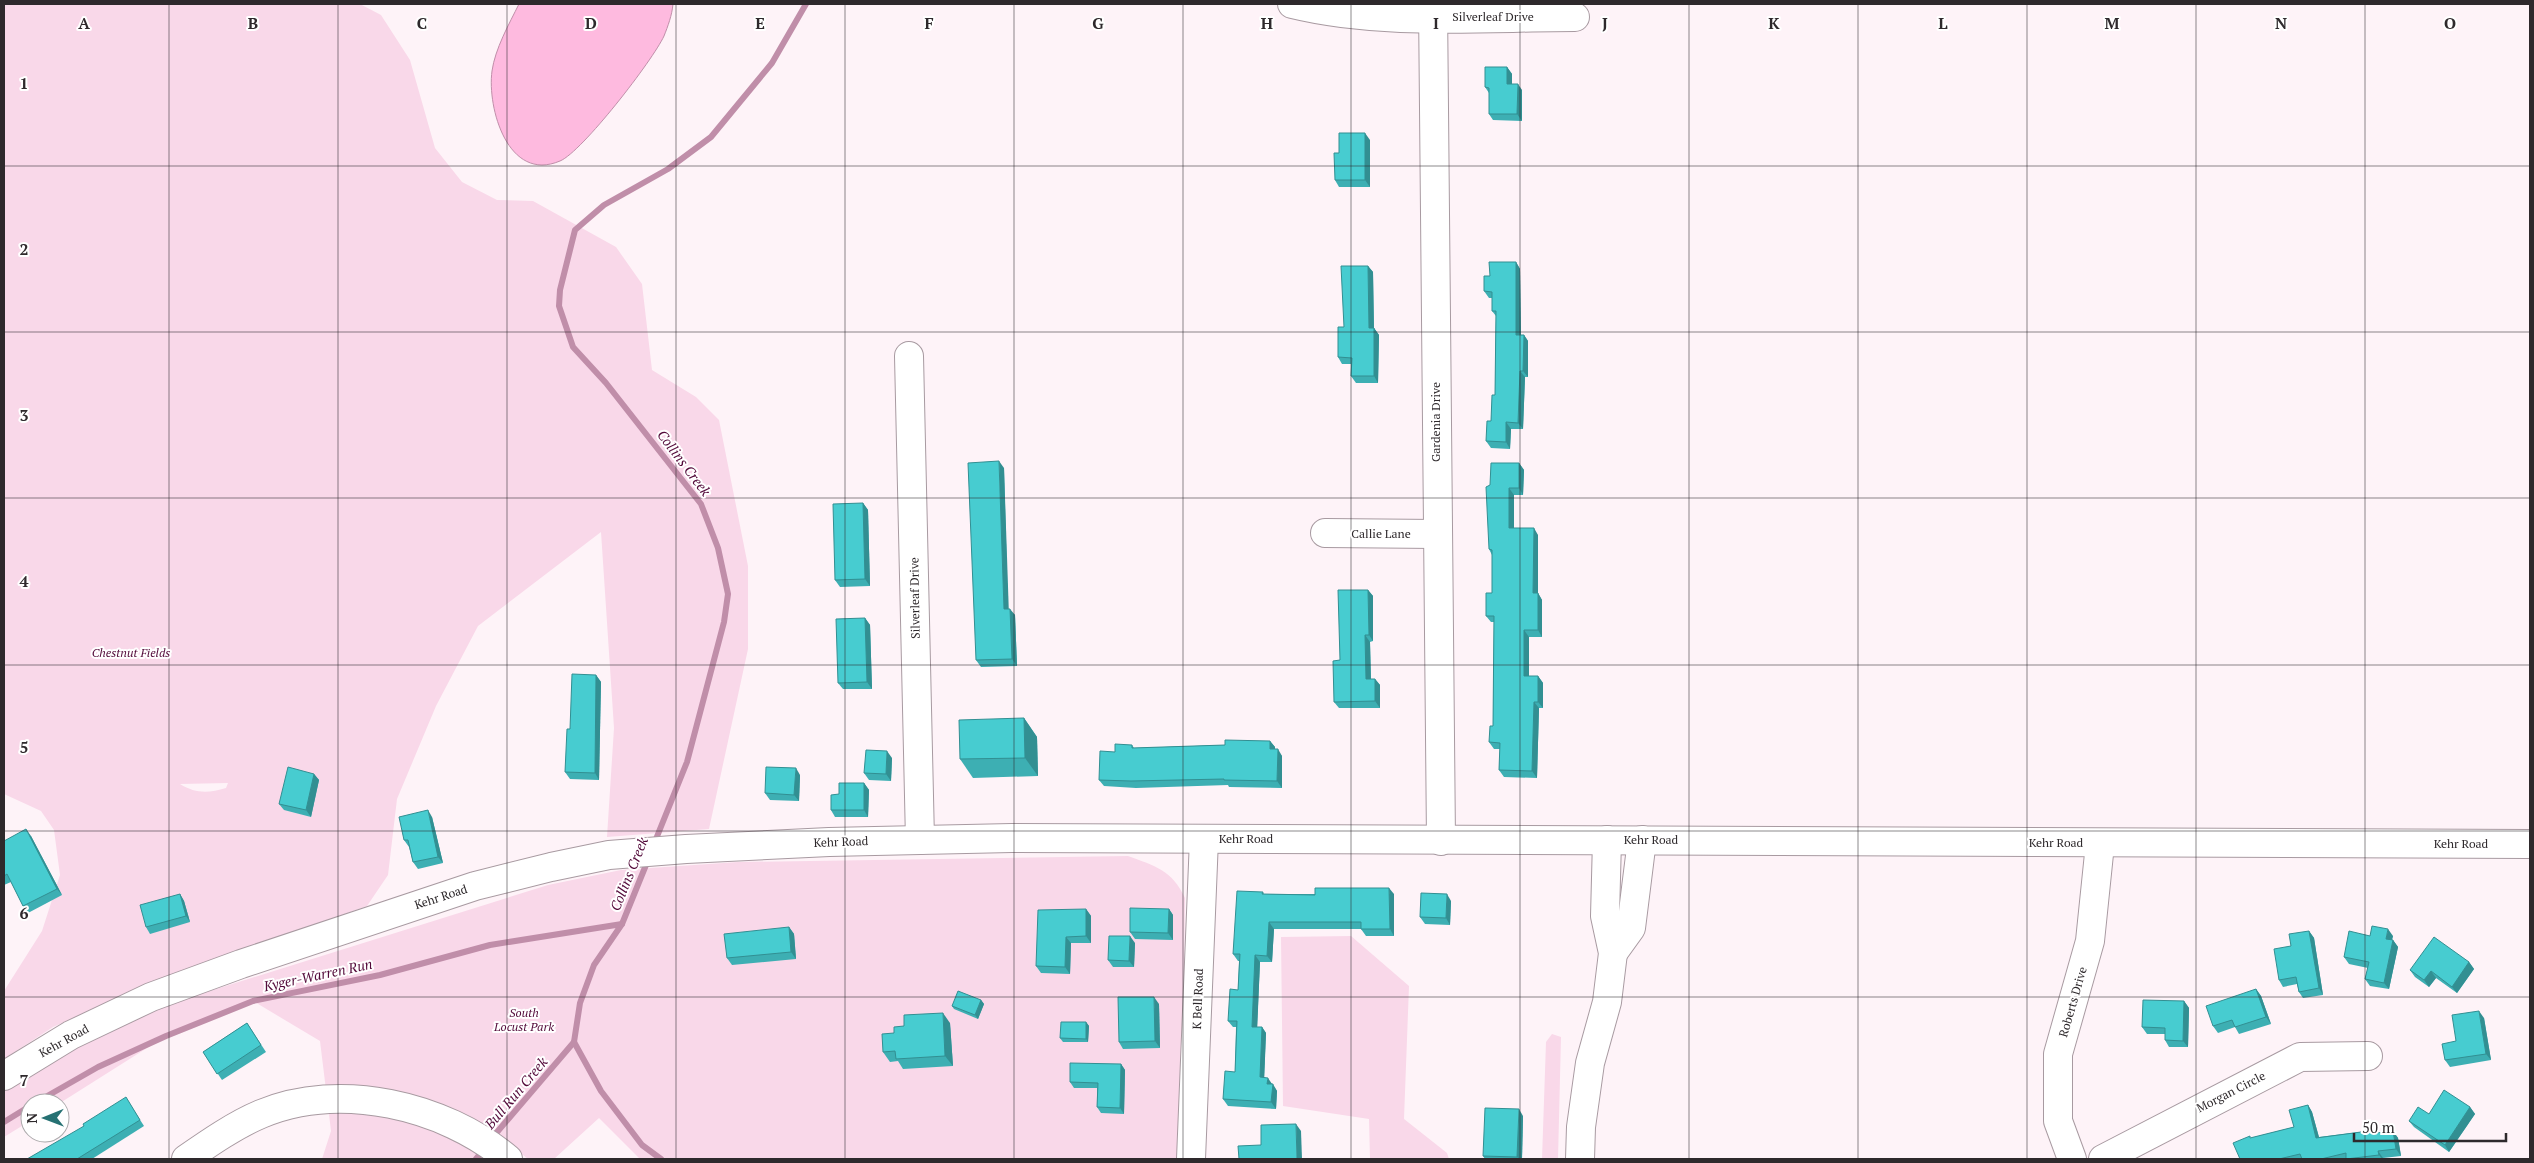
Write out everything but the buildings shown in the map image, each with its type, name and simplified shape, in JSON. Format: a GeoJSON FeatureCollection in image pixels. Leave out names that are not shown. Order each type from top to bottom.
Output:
{"type":"FeatureCollection","features":[{"type":"Feature","properties":{"kind":"street","name":"Silverleaf Drive"},"geometry":{"type":"LineString","coordinates":[[1292,4],[1327,13],[1373,17],[1433,10],[1575,17]]}},
{"type":"Feature","properties":{"kind":"street","name":"Gardenia Drive"},"geometry":{"type":"LineString","coordinates":[[1433,10],[1441,840]]}},
{"type":"Feature","properties":{"kind":"street","name":"Silverleaf Drive"},"geometry":{"type":"LineString","coordinates":[[909,356],[920,840]]}},
{"type":"Feature","properties":{"kind":"street","name":"Callie Lane"},"geometry":{"type":"LineString","coordinates":[[1325,533],[1437,534]]}},
{"type":"Feature","properties":{"kind":"street","name":"K Bell Road"},"geometry":{"type":"LineString","coordinates":[[1192,1159],[1204,839]]}},
{"type":"Feature","properties":{"kind":"street","name":"Kehr Road"},"geometry":{"type":"LineString","coordinates":[[4,1076],[71,1036],[160,993],[475,886],[608,855],[686,849],[920,840],[1642,840],[2100,844],[2530,844]]}},
{"type":"Feature","properties":{"kind":"street"},"geometry":{"type":"LineString","coordinates":[[1580,1159],[1580,1127],[1590,1063],[1607,1002],[1613,953],[1605,916],[1607,840]]}},
{"type":"Feature","properties":{"kind":"street"},"geometry":{"type":"LineString","coordinates":[[1613,953],[1631,928],[1642,840]]}},
{"type":"Feature","properties":{"kind":"street","name":"Roberts Drive"},"geometry":{"type":"LineString","coordinates":[[2072,1159],[2058,1121],[2058,1054],[2090,941],[2100,844]]}},
{"type":"Feature","properties":{"kind":"street","name":"Morgan Circle"},"geometry":{"type":"LineString","coordinates":[[2103,1159],[2300,1057],[2368,1056]]}},
{"type":"Feature","properties":{"kind":"street"},"geometry":{"type":"LineString","coordinates":[[186,1159],[260,1114],[302,1103],[340,1100],[365,1101],[415,1109],[475,1135],[504,1156]]}},
{"type":"Feature","properties":{"kind":"green space","name":"Chestnut Fields"},"geometry":{"type":"Polygon","coordinates":[[[4,4],[360,4],[381,15],[410,60],[435,148],[462,182],[497,200],[533,201],[616,247],[642,284],[652,370],[696,397],[719,420],[748,566],[748,649],[709,829],[607,837],[614,728],[601,532],[478,626],[436,706],[397,799],[388,875],[367,906],[157,981],[53,1027],[4,1059],[4,991],[42,931],[60,875],[54,830],[41,811],[4,794],[4,4]],[[228,783],[180,784],[192,790],[203,792],[226,788],[228,783]]]}},
{"type":"Feature","properties":{"kind":"green space","name":"South Locust Park"},"geometry":{"type":"Polygon","coordinates":[[[1128,856],[1162,870],[1174,881],[1185,898],[1181,1159],[640,1159],[599,1118],[554,1159],[528,1159],[503,1139],[488,1159],[322,1159],[331,1131],[320,1041],[253,1001],[166,1036],[70,1097],[70,1093],[20,1093],[20,1127],[4,1137],[4,1088],[66,1048],[146,1011],[548,885],[621,870],[738,862],[1128,856]]]}},
{"type":"Feature","properties":{"kind":"green space"},"geometry":{"type":"Polygon","coordinates":[[[1351,936],[1409,986],[1404,1119],[1447,1153],[1449,1159],[1370,1159],[1369,1119],[1283,1106],[1281,937],[1351,936]]]}},
{"type":"Feature","properties":{"kind":"green space"},"geometry":{"type":"Polygon","coordinates":[[[1552,1034],[1561,1037],[1558,1159],[1542,1159],[1546,1042],[1552,1034]]]}},
{"type":"Feature","properties":{"kind":"shaded area"},"geometry":{"type":"Polygon","coordinates":[[[519,4],[673,4],[667,28],[657,48],[632,84],[600,124],[570,154],[560,161],[542,165],[527,161],[514,152],[498,122],[493,104],[491,86],[496,54],[519,4]]]}},
{"type":"Feature","properties":{"kind":"waterway","name":"Collins Creek"},"geometry":{"type":"LineString","coordinates":[[654,844],[687,762],[724,622],[728,594],[718,548],[701,504],[606,383],[573,347],[559,306],[560,290],[575,230],[604,205],[668,169],[711,137],[772,63],[806,4]]}},
{"type":"Feature","properties":{"kind":"waterway","name":"Collins Creek"},"geometry":{"type":"LineString","coordinates":[[648,860],[622,924],[594,965],[580,1003],[574,1042],[601,1091],[642,1145],[661,1159]]}},
{"type":"Feature","properties":{"kind":"waterway","name":"Kyger-Warren Run"},"geometry":{"type":"LineString","coordinates":[[52,1093],[98,1067],[166,1036],[253,1001],[380,975],[490,945],[622,924]]}},
{"type":"Feature","properties":{"kind":"waterway","name":"Bull Run Creek"},"geometry":{"type":"LineString","coordinates":[[492,1138],[574,1042]]}},
{"type":"Feature","properties":{"kind":"waterway","name":"Kyger-Warren Run"},"geometry":{"type":"LineString","coordinates":[[4,1122],[20,1112]]}},
{"type":"Feature","properties":{"kind":"waterway","name":"Bull Run Creek"},"geometry":{"type":"LineString","coordinates":[[476,1159],[485,1148]]}}]}
